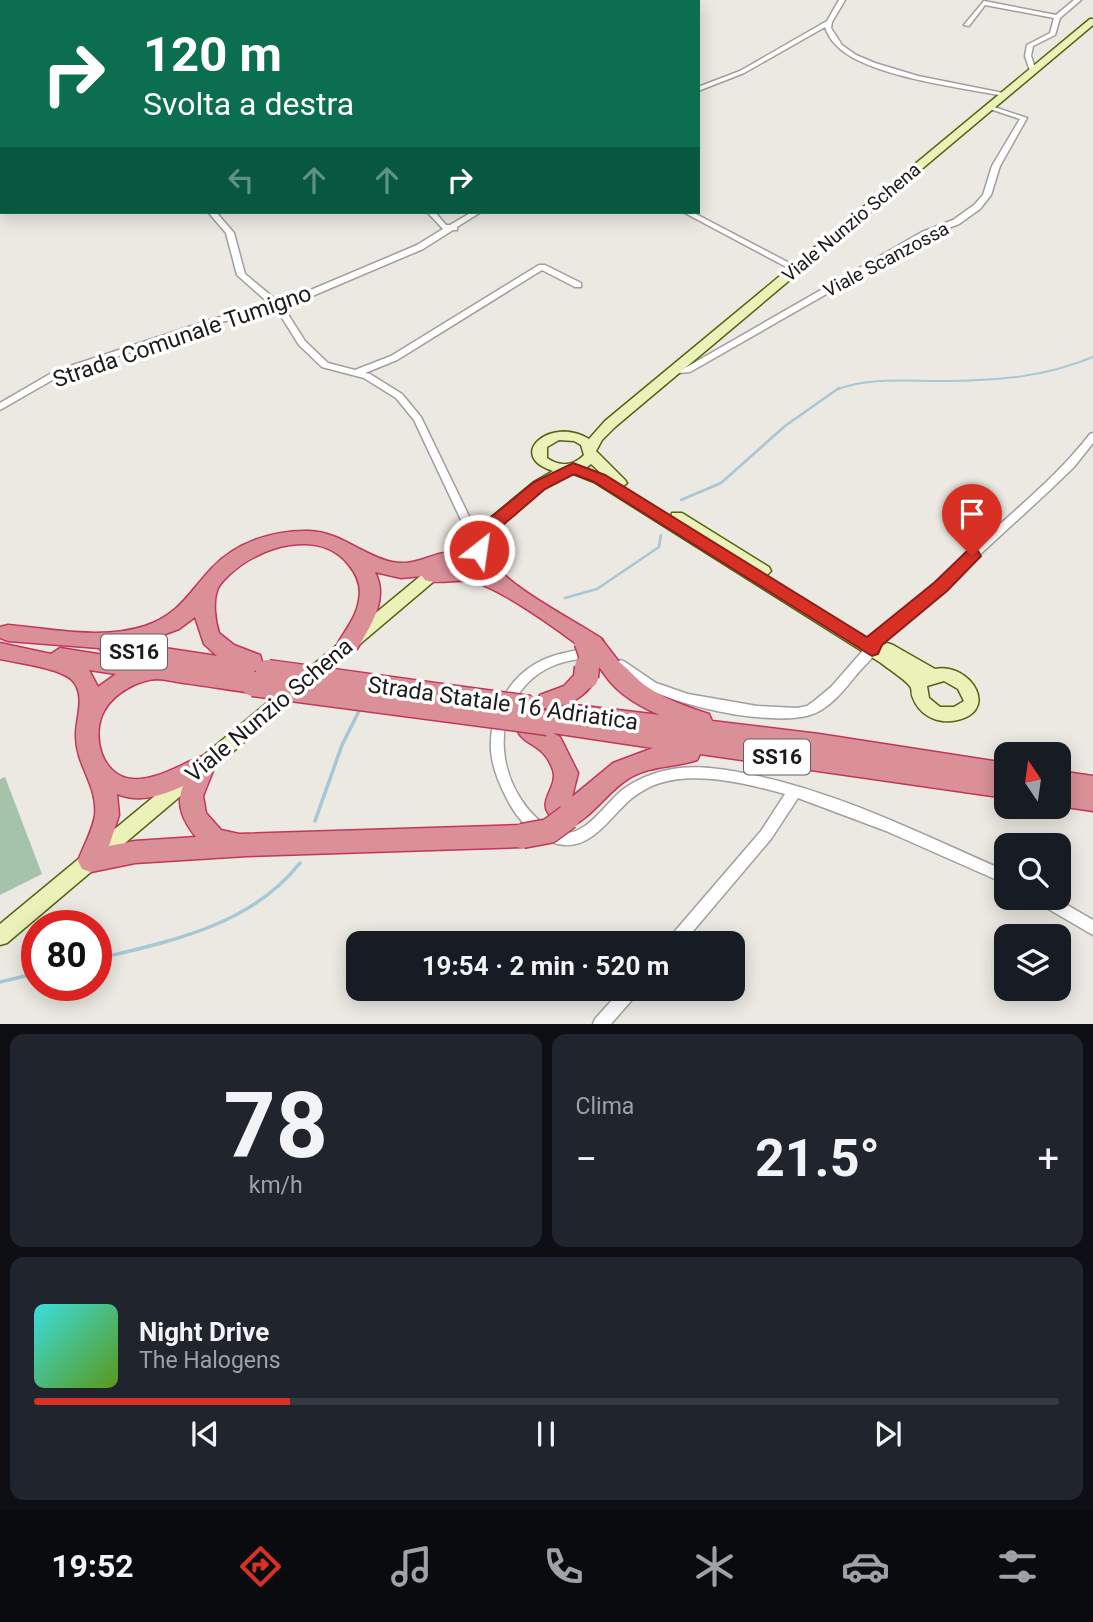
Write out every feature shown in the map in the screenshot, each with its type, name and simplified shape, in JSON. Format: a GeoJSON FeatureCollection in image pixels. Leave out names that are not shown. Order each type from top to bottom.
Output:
{"type":"FeatureCollection","features":[{"type":"Feature","properties":{"kind":"highway"},"geometry":{"type":"LineString","coordinates":[[478,537],[482,564],[498,581],[586,640],[618,677],[663,709],[706,723],[819,744]]}},
{"type":"Feature","properties":{"kind":"highway"},"geometry":{"type":"LineString","coordinates":[[2,641],[135,638],[167,626],[191,609],[214,579],[237,558],[258,545],[281,540],[327,540],[382,568],[403,571],[425,568],[452,558]]}},
{"type":"Feature","properties":{"kind":"highway"},"geometry":{"type":"LineString","coordinates":[[345,548],[362,566],[371,586],[370,603],[349,643]]}},
{"type":"Feature","properties":{"kind":"highway"},"geometry":{"type":"LineString","coordinates":[[432,575],[467,573],[498,581]]}},
{"type":"Feature","properties":{"kind":"highway"},"geometry":{"type":"LineString","coordinates":[[207,591],[203,618],[212,641],[265,674]]}},
{"type":"Feature","properties":{"kind":"highway"},"geometry":{"type":"LineString","coordinates":[[454,704],[544,716],[586,677],[589,656],[586,640]]}},
{"type":"Feature","properties":{"kind":"highway"},"geometry":{"type":"LineString","coordinates":[[2,641],[72,667],[85,680],[92,710],[87,737],[91,759],[103,779],[107,816],[91,860]]}},
{"type":"Feature","properties":{"kind":"highway","name":"Strada Statale 16 Adriatica"},"geometry":{"type":"LineString","coordinates":[[2,641],[337,681],[454,704]]}},
{"type":"Feature","properties":{"kind":"highway","name":"Strada Statale 16 Adriatica"},"geometry":{"type":"LineString","coordinates":[[2,641],[206,677],[265,674],[454,704]]}},
{"type":"Feature","properties":{"kind":"highway"},"geometry":{"type":"LineString","coordinates":[[92,710],[106,690],[120,679],[143,674],[206,677]]}},
{"type":"Feature","properties":{"kind":"highway"},"geometry":{"type":"LineString","coordinates":[[454,704],[544,716]]}},
{"type":"Feature","properties":{"kind":"highway"},"geometry":{"type":"LineString","coordinates":[[544,716],[552,744],[566,773],[562,813]]}},
{"type":"Feature","properties":{"kind":"highway","name":"Strada Statale 16 Adriatica"},"geometry":{"type":"LineString","coordinates":[[544,716],[819,744],[994,770]]}},
{"type":"Feature","properties":{"kind":"highway","name":"Strada Statale 16 Adriatica"},"geometry":{"type":"LineString","coordinates":[[544,716],[848,767],[994,786]]}},
{"type":"Feature","properties":{"kind":"highway"},"geometry":{"type":"LineString","coordinates":[[91,860],[135,852],[247,845],[522,836],[549,831],[562,813],[597,787],[632,763],[660,754],[703,752],[848,767]]}},
{"type":"Feature","properties":{"kind":"highway"},"geometry":{"type":"LineString","coordinates":[[103,779],[131,789],[159,786],[203,766]]}},
{"type":"Feature","properties":{"kind":"highway"},"geometry":{"type":"LineString","coordinates":[[203,766],[191,796],[195,817],[215,839],[247,845]]}},
{"type":"Feature","properties":{"kind":"highway"},"geometry":{"type":"LineString","coordinates":[[1071,782],[1093,786]]}},
{"type":"Feature","properties":{"kind":"highway"},"geometry":{"type":"LineString","coordinates":[[1071,797],[1093,800]]}},
{"type":"Feature","properties":{"kind":"street"},"geometry":{"type":"LineString","coordinates":[[842,0],[828,28],[840,46],[863,60],[900,73],[1005,94]]}},
{"type":"Feature","properties":{"kind":"street"},"geometry":{"type":"LineString","coordinates":[[1033,71],[1028,56],[1030,45],[1053,34],[1057,17],[1079,0]]}},
{"type":"Feature","properties":{"kind":"street"},"geometry":{"type":"LineString","coordinates":[[967,24],[984,3],[1057,17]]}},
{"type":"Feature","properties":{"kind":"street","name":"Viale Nunzio Schena"},"geometry":{"type":"LineString","coordinates":[[591,452],[596,438],[610,424],[1093,21]]}},
{"type":"Feature","properties":{"kind":"street"},"geometry":{"type":"LineString","coordinates":[[700,88],[742,72],[830,22]]}},
{"type":"Feature","properties":{"kind":"street","name":"Viale Scanzossa"},"geometry":{"type":"LineString","coordinates":[[671,372],[687,370],[925,234],[956,222],[978,207],[987,195],[996,166],[1024,117],[989,107]]}},
{"type":"Feature","properties":{"kind":"street"},"geometry":{"type":"LineString","coordinates":[[214,214],[230,233],[242,275],[279,307],[302,343],[325,365],[367,376],[399,396],[418,419],[478,537]]}},
{"type":"Feature","properties":{"kind":"street"},"geometry":{"type":"LineString","coordinates":[[433,214],[444,227],[454,228]]}},
{"type":"Feature","properties":{"kind":"street","name":"Strada Comunale Tumigno"},"geometry":{"type":"LineString","coordinates":[[0,407],[58,373],[219,320],[279,307],[420,247],[474,214]]}},
{"type":"Feature","properties":{"kind":"street"},"geometry":{"type":"LineString","coordinates":[[691,214],[795,268]]}},
{"type":"Feature","properties":{"kind":"street"},"geometry":{"type":"LineString","coordinates":[[355,373],[394,358],[542,267],[578,285]]}},
{"type":"Feature","properties":{"kind":"street","name":"Viale Nunzio Schena"},"geometry":{"type":"LineString","coordinates":[[569,435],[610,424]]}},
{"type":"Feature","properties":{"kind":"street"},"geometry":{"type":"LineString","coordinates":[[539,485],[541,460],[538,451],[545,440],[569,435],[577,437],[616,480],[714,539],[925,679]]}},
{"type":"Feature","properties":{"kind":"street"},"geometry":{"type":"LineString","coordinates":[[994,873],[794,791],[734,778],[685,773],[650,780],[626,795],[592,829],[574,837],[558,838],[525,817],[506,787],[495,752],[497,733],[513,688],[534,669],[576,653],[595,653],[613,659],[655,689],[689,701],[782,713],[810,710],[831,693],[872,645],[941,586],[1042,492],[1093,436]]}},
{"type":"Feature","properties":{"kind":"street"},"geometry":{"type":"LineString","coordinates":[[570,469],[587,462],[591,452]]}},
{"type":"Feature","properties":{"kind":"street"},"geometry":{"type":"LineString","coordinates":[[541,460],[554,468],[570,469],[599,479],[872,645]]}},
{"type":"Feature","properties":{"kind":"street","name":"Viale Nunzio Schena"},"geometry":{"type":"LineString","coordinates":[[0,936],[539,485],[570,469]]}},
{"type":"Feature","properties":{"kind":"street"},"geometry":{"type":"LineString","coordinates":[[684,931],[766,835],[794,791]]}},
{"type":"Feature","properties":{"kind":"street"},"geometry":{"type":"LineString","coordinates":[[1063,910],[1093,928]]}},
{"type":"Feature","properties":{"kind":"street"},"geometry":{"type":"LineString","coordinates":[[600,1024],[621,1001]]}},
{"type":"Feature","properties":{"kind":"green space"},"geometry":{"type":"Polygon","coordinates":[[[5,777],[42,874],[0,895],[0,779],[5,777]]]}},
{"type":"Feature","properties":{"kind":"waterway"},"geometry":{"type":"LineString","coordinates":[[836,390],[877,381],[968,381],[1022,376],[1058,369],[1093,357]]}},
{"type":"Feature","properties":{"kind":"waterway"},"geometry":{"type":"LineString","coordinates":[[681,500],[721,483],[785,426],[836,390]]}},
{"type":"Feature","properties":{"kind":"waterway"},"geometry":{"type":"LineString","coordinates":[[565,598],[597,589],[659,547],[661,535]]}},
{"type":"Feature","properties":{"kind":"waterway"},"geometry":{"type":"LineString","coordinates":[[315,821],[342,745],[359,711]]}},
{"type":"Feature","properties":{"kind":"waterway"},"geometry":{"type":"LineString","coordinates":[[112,955],[180,937],[233,916],[258,902],[300,863]]}},
{"type":"Feature","properties":{"kind":"waterway"},"geometry":{"type":"LineString","coordinates":[[0,982],[21,977]]}},
{"type":"Feature","properties":{"kind":"route"},"geometry":{"type":"LineString","coordinates":[[479,550],[481,534],[539,485],[573,468],[599,479],[872,649],[873,641],[941,586],[972,556]]}}]}
